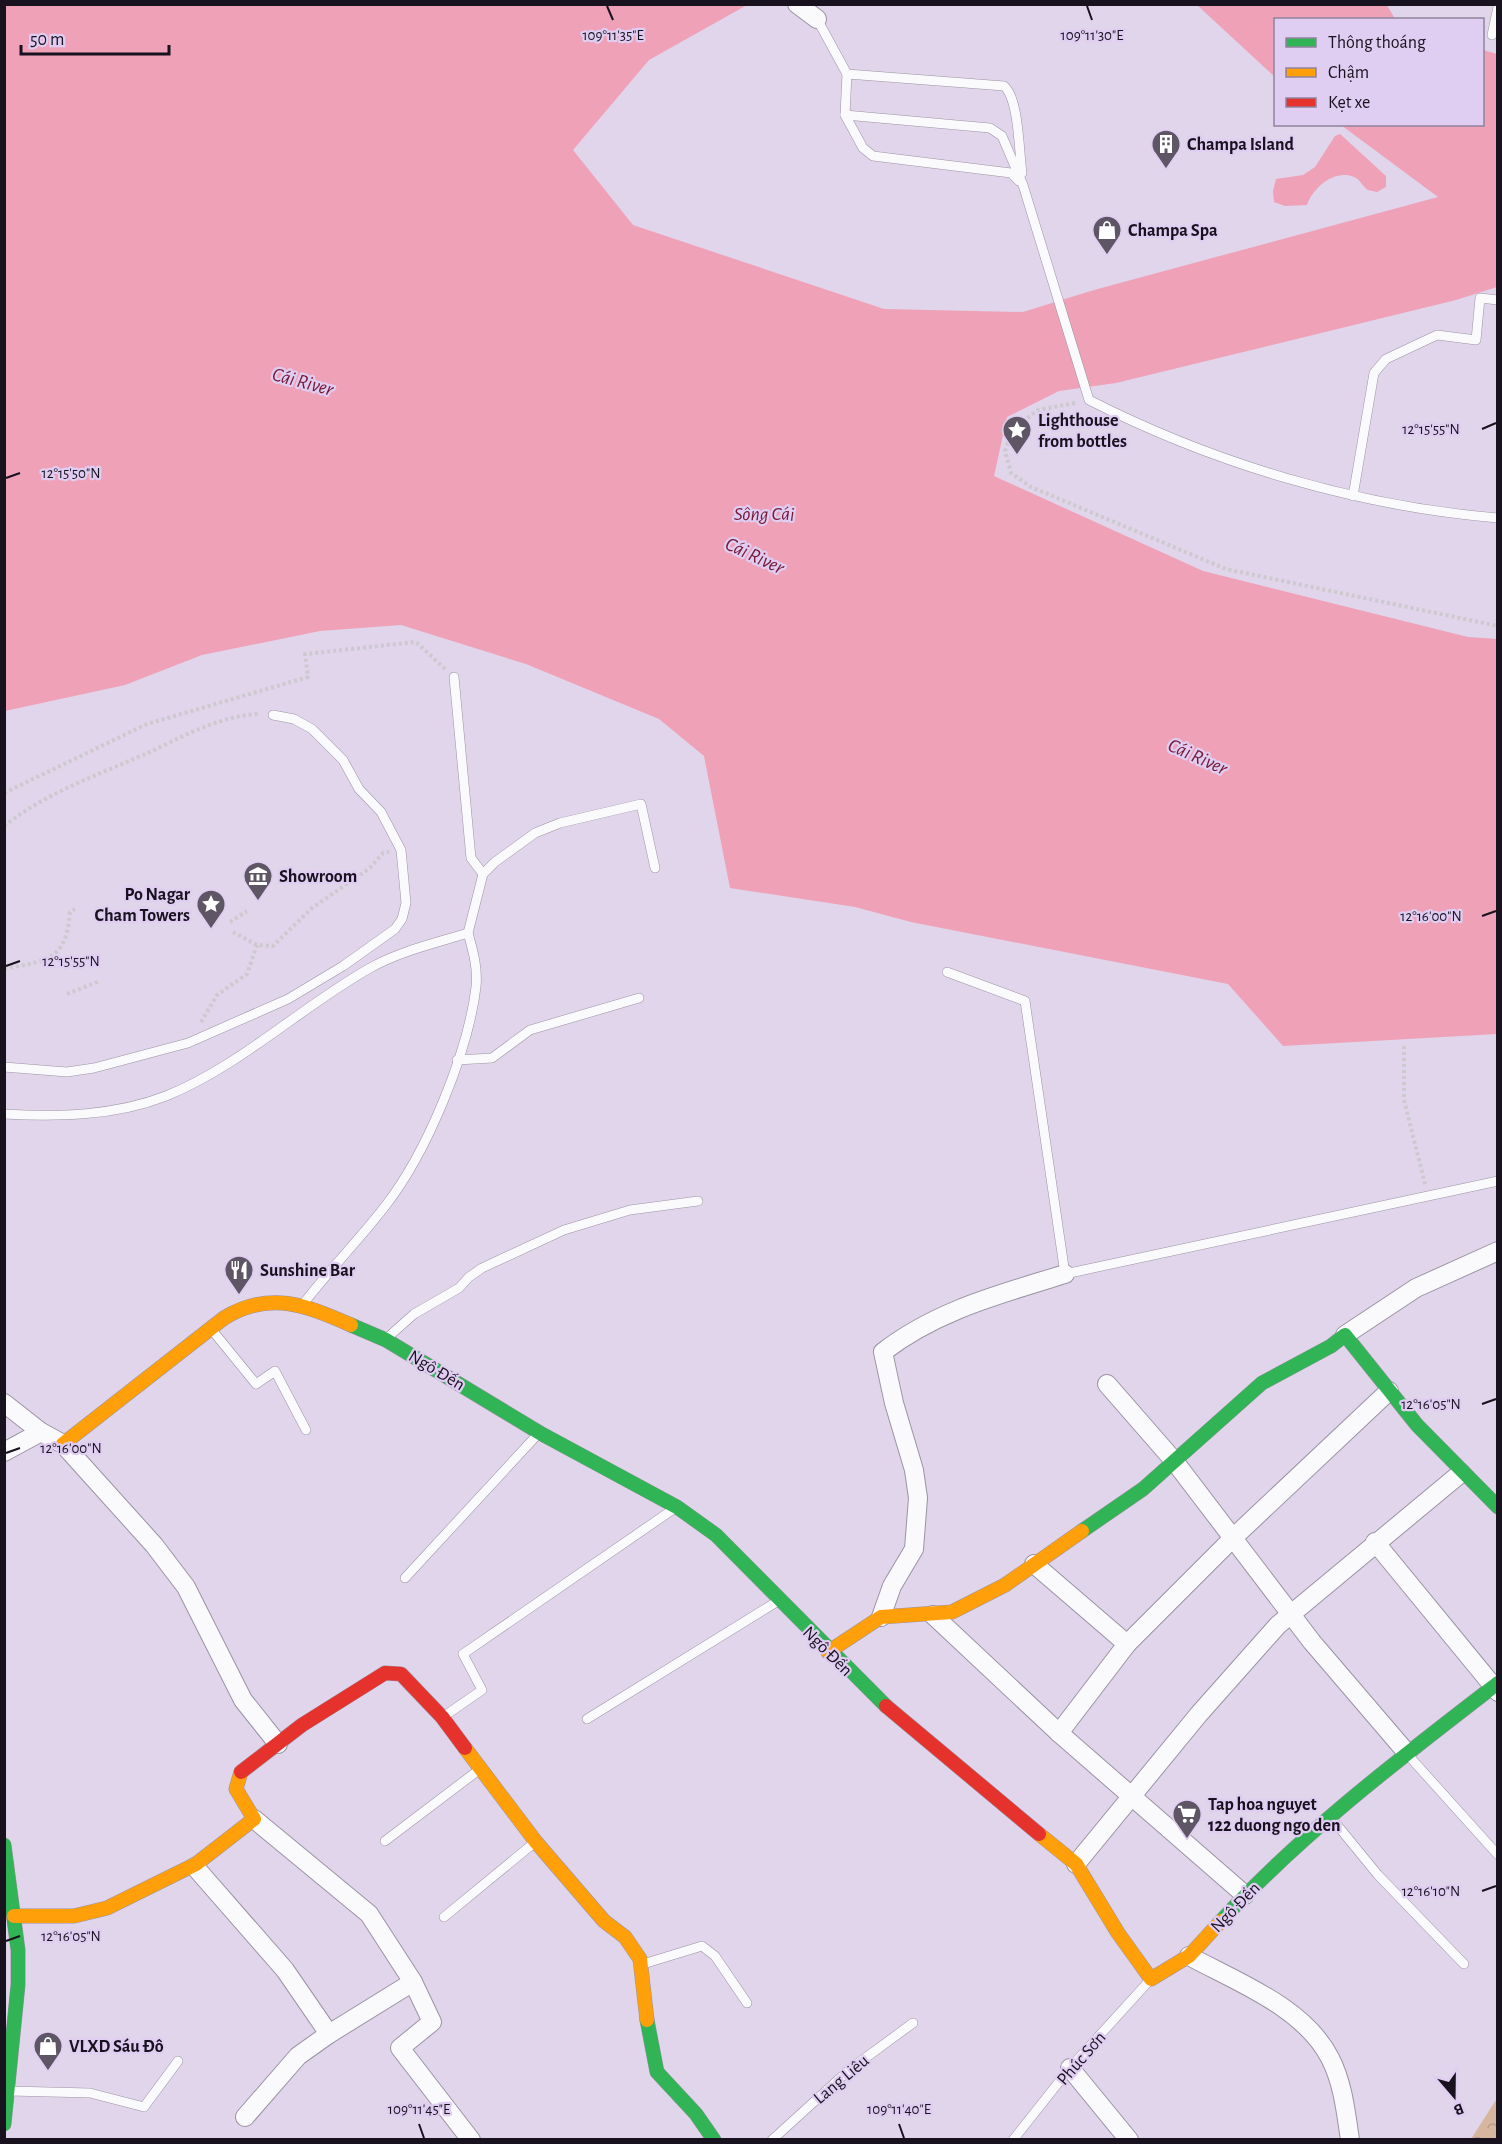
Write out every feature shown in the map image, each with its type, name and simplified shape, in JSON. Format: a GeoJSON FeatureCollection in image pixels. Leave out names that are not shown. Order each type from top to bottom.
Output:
{"type":"FeatureCollection","features":[{"type":"Feature","properties":{"kind":"street"},"geometry":{"type":"LineString","coordinates":[[797,4],[814,12]]}},
{"type":"Feature","properties":{"kind":"street"},"geometry":{"type":"LineString","coordinates":[[828,1652],[881,1617],[952,1612],[995,1590],[1143,1489],[1175,1462],[1214,1423],[1262,1383],[1331,1346],[1416,1288],[1497,1251]]}},
{"type":"Feature","properties":{"kind":"street"},"geometry":{"type":"LineString","coordinates":[[881,1617],[892,1586],[914,1550],[918,1498],[914,1470],[894,1402],[883,1352],[910,1331],[959,1307],[1065,1274]]}},
{"type":"Feature","properties":{"kind":"street","name":"Ngô Đến"},"geometry":{"type":"LineString","coordinates":[[63,1444],[210,1328],[244,1306],[266,1302],[302,1306],[386,1340],[540,1433],[677,1507],[716,1534],[778,1601],[872,1695],[1076,1864],[1118,1933],[1150,1979],[1189,1956],[1245,1895],[1331,1818],[1407,1753],[1496,1687]]}},
{"type":"Feature","properties":{"kind":"street"},"geometry":{"type":"LineString","coordinates":[[1346,1335],[1389,1391],[1461,1473],[1497,1507]]}},
{"type":"Feature","properties":{"kind":"street"},"geometry":{"type":"LineString","coordinates":[[1107,1384],[1175,1462],[1292,1612],[1312,1642],[1407,1753]]}},
{"type":"Feature","properties":{"kind":"street"},"geometry":{"type":"LineString","coordinates":[[1059,1733],[1127,1644],[1234,1537],[1389,1391]]}},
{"type":"Feature","properties":{"kind":"street"},"geometry":{"type":"LineString","coordinates":[[4,1403],[41,1432],[63,1444],[154,1545],[186,1587],[231,1681],[278,1744]]}},
{"type":"Feature","properties":{"kind":"street"},"geometry":{"type":"LineString","coordinates":[[4,1452],[41,1432]]}},
{"type":"Feature","properties":{"kind":"street"},"geometry":{"type":"LineString","coordinates":[[1076,1864],[1221,1689],[1292,1612],[1461,1473]]}},
{"type":"Feature","properties":{"kind":"street"},"geometry":{"type":"LineString","coordinates":[[1375,1542],[1496,1687]]}},
{"type":"Feature","properties":{"kind":"street"},"geometry":{"type":"LineString","coordinates":[[1034,1564],[1127,1644]]}},
{"type":"Feature","properties":{"kind":"street"},"geometry":{"type":"LineString","coordinates":[[933,1615],[1059,1733],[1245,1895]]}},
{"type":"Feature","properties":{"kind":"street"},"geometry":{"type":"LineString","coordinates":[[471,2139],[400,2048],[432,2022],[413,1982],[369,1914],[254,1819],[236,1790],[241,1772],[302,1725],[385,1673],[400,1674],[442,1717],[482,1767],[536,1842],[604,1921],[625,1937],[641,1965],[649,2041],[657,2072],[696,2114],[714,2139]]}},
{"type":"Feature","properties":{"kind":"street"},"geometry":{"type":"LineString","coordinates":[[14,1916],[84,1915],[110,1906],[195,1867],[219,1850],[254,1819]]}},
{"type":"Feature","properties":{"kind":"street"},"geometry":{"type":"LineString","coordinates":[[4,1845],[14,1916],[11,1943],[17,2014],[10,2091],[4,2124]]}},
{"type":"Feature","properties":{"kind":"street"},"geometry":{"type":"LineString","coordinates":[[195,1867],[285,1970],[329,2034]]}},
{"type":"Feature","properties":{"kind":"street"},"geometry":{"type":"LineString","coordinates":[[1189,1956],[1276,2004],[1292,2015],[1318,2040],[1337,2074],[1350,2139]]}},
{"type":"Feature","properties":{"kind":"street"},"geometry":{"type":"LineString","coordinates":[[245,2117],[298,2056],[413,1982]]}},
{"type":"Feature","properties":{"kind":"street"},"geometry":{"type":"LineString","coordinates":[[1070,2068],[1129,2139]]}},
{"type":"Feature","properties":{"kind":"lane"},"geometry":{"type":"LineString","coordinates":[[1492,35],[1497,7]]}},
{"type":"Feature","properties":{"kind":"lane"},"geometry":{"type":"LineString","coordinates":[[814,12],[847,74],[845,114],[863,148],[873,156],[1011,173],[1023,185]]}},
{"type":"Feature","properties":{"kind":"lane"},"geometry":{"type":"LineString","coordinates":[[847,74],[1004,86],[1010,91],[1015,109],[1023,185]]}},
{"type":"Feature","properties":{"kind":"lane"},"geometry":{"type":"LineString","coordinates":[[845,114],[990,128],[1002,136],[1023,185],[1089,400],[1164,437],[1214,455],[1353,496],[1435,511],[1497,518]]}},
{"type":"Feature","properties":{"kind":"lane"},"geometry":{"type":"LineString","coordinates":[[1353,496],[1374,374],[1395,354],[1437,335],[1476,340],[1480,298],[1497,300]]}},
{"type":"Feature","properties":{"kind":"lane"},"geometry":{"type":"LineString","coordinates":[[454,677],[471,858],[483,874]]}},
{"type":"Feature","properties":{"kind":"lane"},"geometry":{"type":"LineString","coordinates":[[4,1067],[67,1072],[94,1068],[188,1043],[288,999],[343,966],[395,929],[402,919],[406,903],[401,850],[381,812],[359,789],[343,760],[329,744],[312,729],[294,719],[273,715]]}},
{"type":"Feature","properties":{"kind":"lane"},"geometry":{"type":"LineString","coordinates":[[302,1306],[386,1204],[422,1150],[456,1060],[476,987],[476,960],[468,933],[483,874],[535,833],[560,823],[641,804],[655,868]]}},
{"type":"Feature","properties":{"kind":"lane"},"geometry":{"type":"LineString","coordinates":[[4,1114],[82,1114],[122,1108],[165,1096],[207,1076],[372,966],[410,951],[468,933]]}},
{"type":"Feature","properties":{"kind":"lane"},"geometry":{"type":"LineString","coordinates":[[947,972],[1026,1000],[1065,1274],[1497,1181]]}},
{"type":"Feature","properties":{"kind":"lane"},"geometry":{"type":"LineString","coordinates":[[456,1060],[492,1058],[530,1030],[639,998]]}},
{"type":"Feature","properties":{"kind":"lane"},"geometry":{"type":"LineString","coordinates":[[386,1340],[414,1314],[459,1288],[482,1268],[564,1230],[630,1210],[698,1201]]}},
{"type":"Feature","properties":{"kind":"lane"},"geometry":{"type":"LineString","coordinates":[[210,1328],[256,1384],[275,1371],[306,1430]]}},
{"type":"Feature","properties":{"kind":"lane"},"geometry":{"type":"LineString","coordinates":[[405,1578],[540,1433]]}},
{"type":"Feature","properties":{"kind":"lane"},"geometry":{"type":"LineString","coordinates":[[442,1717],[482,1690],[463,1654],[677,1507]]}},
{"type":"Feature","properties":{"kind":"lane"},"geometry":{"type":"LineString","coordinates":[[587,1719],[778,1601]]}},
{"type":"Feature","properties":{"kind":"lane"},"geometry":{"type":"LineString","coordinates":[[1407,1753],[1497,1855]]}},
{"type":"Feature","properties":{"kind":"lane"},"geometry":{"type":"LineString","coordinates":[[385,1841],[482,1767]]}},
{"type":"Feature","properties":{"kind":"lane"},"geometry":{"type":"LineString","coordinates":[[1331,1818],[1378,1875],[1464,1964]]}},
{"type":"Feature","properties":{"kind":"lane"},"geometry":{"type":"LineString","coordinates":[[444,1917],[536,1842]]}},
{"type":"Feature","properties":{"kind":"lane"},"geometry":{"type":"LineString","coordinates":[[641,1965],[702,1947],[715,1956],[747,2003]]}},
{"type":"Feature","properties":{"kind":"lane","name":"Phúc Sơn"},"geometry":{"type":"LineString","coordinates":[[1013,2139],[1070,2068],[1150,1979]]}},
{"type":"Feature","properties":{"kind":"lane","name":"Lang Liêu"},"geometry":{"type":"LineString","coordinates":[[771,2139],[849,2070],[913,2023]]}},
{"type":"Feature","properties":{"kind":"lane"},"geometry":{"type":"LineString","coordinates":[[10,2091],[90,2093],[144,2107],[178,2061]]}},
{"type":"Feature","properties":{"kind":"path"},"geometry":{"type":"LineString","coordinates":[[1089,400],[1038,410],[1013,428],[1005,451],[1011,473],[1031,487],[1226,569],[1497,626]]}},
{"type":"Feature","properties":{"kind":"path"},"geometry":{"type":"LineString","coordinates":[[4,793],[147,724],[308,677],[305,654],[416,642],[454,677]]}},
{"type":"Feature","properties":{"kind":"path"},"geometry":{"type":"LineString","coordinates":[[4,826],[50,795],[198,730],[247,716],[273,715]]}},
{"type":"Feature","properties":{"kind":"path"},"geometry":{"type":"LineString","coordinates":[[233,932],[257,945],[273,946],[312,908],[370,868],[383,853],[401,850]]}},
{"type":"Feature","properties":{"kind":"path"},"geometry":{"type":"LineString","coordinates":[[4,969],[39,962],[55,954],[66,943],[70,912],[75,909]]}},
{"type":"Feature","properties":{"kind":"path"},"geometry":{"type":"LineString","coordinates":[[230,922],[247,911]]}},
{"type":"Feature","properties":{"kind":"path"},"geometry":{"type":"LineString","coordinates":[[188,1043],[217,995],[247,974],[257,945]]}},
{"type":"Feature","properties":{"kind":"path"},"geometry":{"type":"LineString","coordinates":[[67,994],[100,981]]}},
{"type":"Feature","properties":{"kind":"path"},"geometry":{"type":"LineString","coordinates":[[1404,1046],[1404,1100],[1428,1196]]}},
{"type":"Feature","properties":{"kind":"green space"},"geometry":{"type":"Polygon","coordinates":[[[1497,2099],[1497,2139],[1471,2139],[1494,2103],[1497,2099]]]}},
{"type":"Feature","properties":{"kind":"water"},"geometry":{"type":"Polygon","coordinates":[[[4,5],[747,5],[649,60],[573,150],[633,225],[884,309],[1023,312],[1094,290],[1438,197],[1342,126],[1484,126],[1484,50],[1497,54],[1497,287],[1456,300],[1116,383],[1059,391],[1007,417],[994,476],[1203,571],[1468,637],[1497,639],[1497,1034],[1283,1046],[1228,984],[911,922],[855,907],[730,888],[704,756],[659,719],[526,664],[401,625],[320,631],[202,655],[125,685],[5,711],[4,5]]]}},
{"type":"Feature","properties":{"kind":"water"},"geometry":{"type":"Polygon","coordinates":[[[1197,5],[1387,5],[1394,18],[1274,18],[1274,76],[1197,5]]]}},
{"type":"Feature","properties":{"kind":"water"},"geometry":{"type":"Polygon","coordinates":[[[1340,134],[1386,176],[1386,187],[1377,192],[1368,190],[1356,178],[1346,175],[1325,182],[1314,192],[1307,205],[1285,206],[1274,202],[1273,191],[1276,179],[1303,175],[1315,167],[1335,136],[1340,134]]]}},
{"type":"Feature","properties":{"kind":"traffic: fast"},"geometry":{"type":"LineString","coordinates":[[351,1325],[386,1340],[540,1433],[677,1507],[716,1535],[886,1706]]}},
{"type":"Feature","properties":{"kind":"traffic: fast"},"geometry":{"type":"LineString","coordinates":[[1082,1531],[1143,1489],[1262,1383],[1331,1346],[1345,1335],[1417,1425],[1498,1507]]}},
{"type":"Feature","properties":{"kind":"traffic: fast"},"geometry":{"type":"LineString","coordinates":[[1221,1921],[1319,1826],[1498,1683]]}},
{"type":"Feature","properties":{"kind":"traffic: fast"},"geometry":{"type":"LineString","coordinates":[[4,1845],[18,1950],[18,1985],[4,2124]]}},
{"type":"Feature","properties":{"kind":"traffic: fast"},"geometry":{"type":"LineString","coordinates":[[647,2020],[657,2072],[696,2114],[714,2140]]}},
{"type":"Feature","properties":{"kind":"traffic: slow"},"geometry":{"type":"LineString","coordinates":[[63,1444],[224,1318],[241,1309],[257,1304],[288,1303],[351,1325]]}},
{"type":"Feature","properties":{"kind":"traffic: slow"},"geometry":{"type":"LineString","coordinates":[[828,1652],[881,1617],[952,1612],[1005,1585],[1082,1531]]}},
{"type":"Feature","properties":{"kind":"traffic: slow"},"geometry":{"type":"LineString","coordinates":[[465,1748],[536,1842],[604,1921],[625,1937],[640,1959],[647,2020]]}},
{"type":"Feature","properties":{"kind":"traffic: slow"},"geometry":{"type":"LineString","coordinates":[[14,1916],[74,1916],[107,1908],[196,1864],[254,1819],[236,1789],[241,1772]]}},
{"type":"Feature","properties":{"kind":"traffic: slow"},"geometry":{"type":"LineString","coordinates":[[1039,1834],[1076,1864],[1118,1933],[1151,1979],[1189,1956],[1221,1921]]}},
{"type":"Feature","properties":{"kind":"traffic: jam"},"geometry":{"type":"LineString","coordinates":[[241,1772],[302,1725],[385,1673],[401,1674],[442,1717],[465,1748]]}},
{"type":"Feature","properties":{"kind":"traffic: jam"},"geometry":{"type":"LineString","coordinates":[[886,1706],[1039,1834]]}},
{"type":"Feature","properties":{"kind":"place","name":"Champa Island"},"geometry":{"type":"Point","coordinates":[1166,170]}},
{"type":"Feature","properties":{"kind":"place","name":"Champa Spa"},"geometry":{"type":"Point","coordinates":[1107,256]}},
{"type":"Feature","properties":{"kind":"place","name":"Lighthouse from bottles"},"geometry":{"type":"Point","coordinates":[1017,456]}},
{"type":"Feature","properties":{"kind":"place","name":"Showroom"},"geometry":{"type":"Point","coordinates":[258,902]}},
{"type":"Feature","properties":{"kind":"place","name":"Po Nagar Cham Towers"},"geometry":{"type":"Point","coordinates":[211,930]}},
{"type":"Feature","properties":{"kind":"place","name":"Sunshine Bar"},"geometry":{"type":"Point","coordinates":[239,1296]}},
{"type":"Feature","properties":{"kind":"place","name":"Tap hoa nguyet 122 duong ngo den"},"geometry":{"type":"Point","coordinates":[1187,1840]}},
{"type":"Feature","properties":{"kind":"place","name":"VLXD Sáu Đô"},"geometry":{"type":"Point","coordinates":[48,2072]}},
{"type":"Feature","properties":{"kind":"water label","name":"Cái River"},"geometry":{"type":"Point","coordinates":[303,381]}},
{"type":"Feature","properties":{"kind":"water label","name":"Sông Cái"},"geometry":{"type":"Point","coordinates":[764,513]}},
{"type":"Feature","properties":{"kind":"water label","name":"Cái River"},"geometry":{"type":"Point","coordinates":[755,555]}},
{"type":"Feature","properties":{"kind":"water label","name":"Cái River"},"geometry":{"type":"Point","coordinates":[1198,756]}}]}
